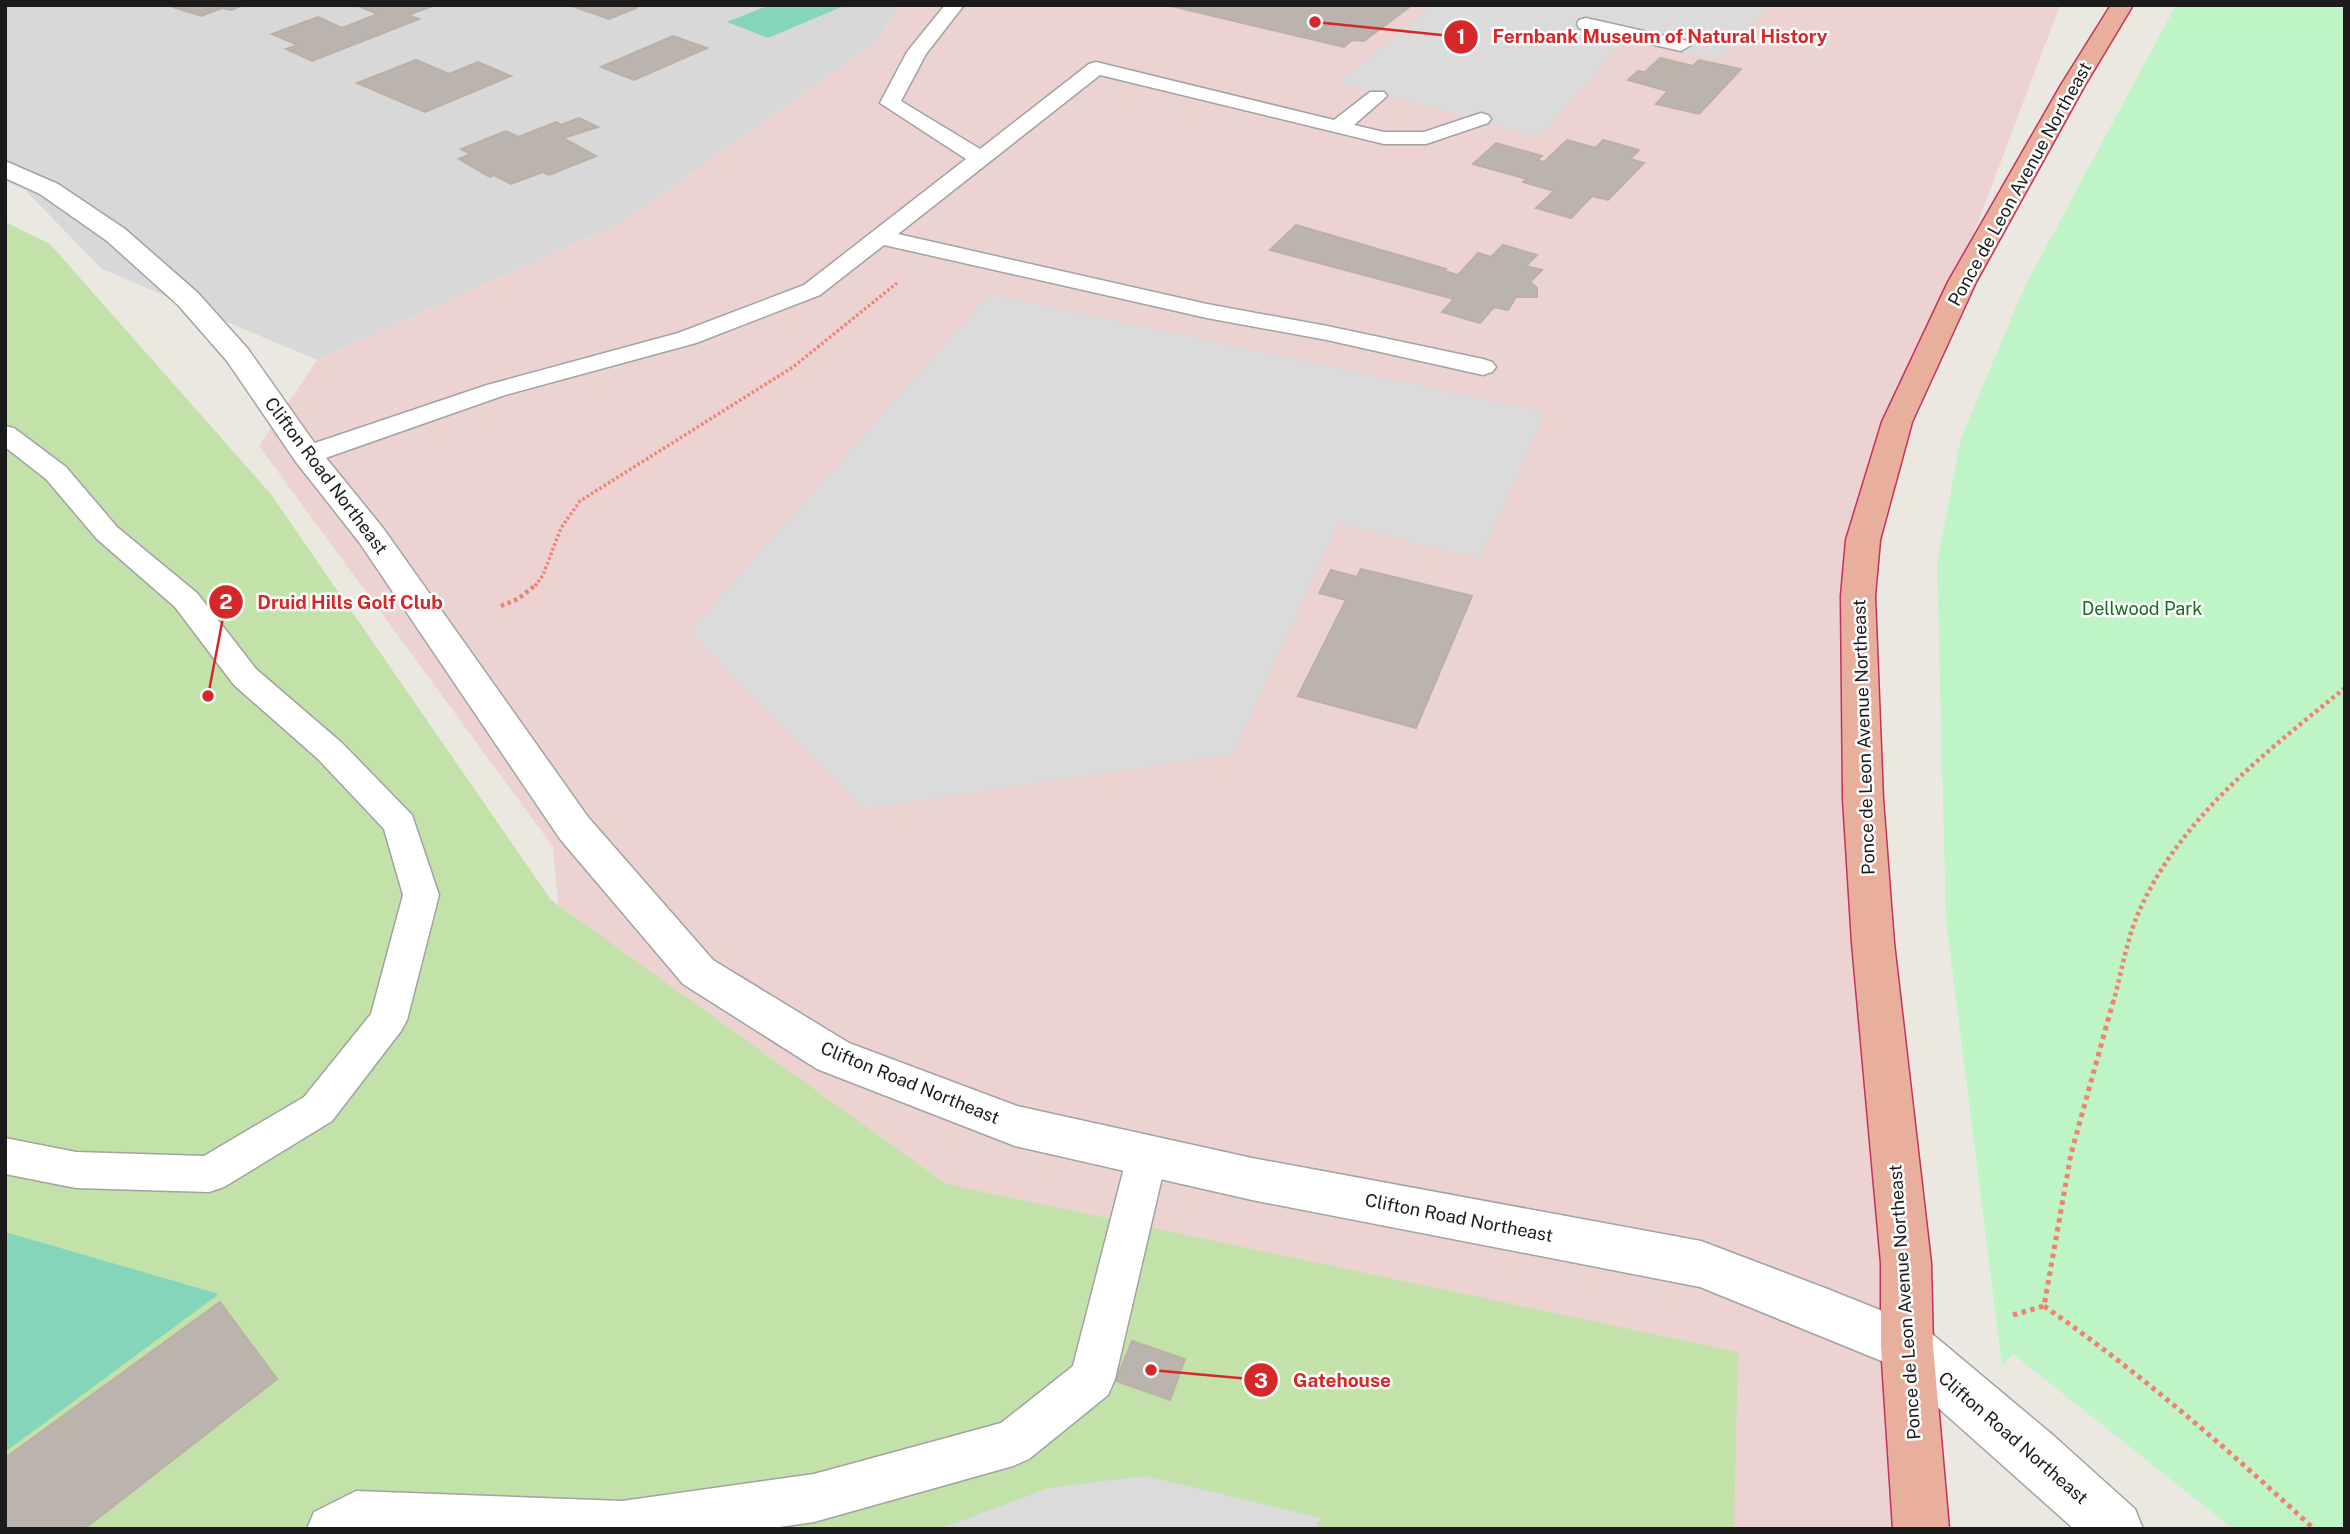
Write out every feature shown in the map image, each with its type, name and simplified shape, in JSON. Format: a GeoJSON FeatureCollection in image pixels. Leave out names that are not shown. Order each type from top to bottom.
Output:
{"type":"FeatureCollection","features":[{"type":"Feature","properties":{"kind":"highway","name":"Ponce de Leon Avenue Northeast"},"geometry":{"type":"LineString","coordinates":[[1921,1529],[1907,1346],[1906,1263],[1873,943],[1863,799],[1858,596],[1863,540],[1897,422],[1962,282],[2073,85],[2122,5]]}},
{"type":"Feature","properties":{"kind":"street","name":"Clifton Road Northeast"},"geometry":{"type":"LineString","coordinates":[[5,168],[50,189],[116,235],[188,299],[238,355],[307,455],[372,535],[573,828],[698,972],[834,1056],[1015,1126],[1147,1156],[1701,1264],[1907,1346],[2035,1455],[2115,1529]]}},
{"type":"Feature","properties":{"kind":"lane"},"geometry":{"type":"LineString","coordinates":[[955,5],[917,52],[890,103],[980,158]]}},
{"type":"Feature","properties":{"kind":"lane"},"geometry":{"type":"LineString","coordinates":[[1586,24],[1681,45]]}},
{"type":"Feature","properties":{"kind":"lane"},"geometry":{"type":"LineString","coordinates":[[307,455],[496,390],[687,338],[812,290],[1096,68],[1384,138],[1426,138],[1481,119]]}},
{"type":"Feature","properties":{"kind":"lane"},"geometry":{"type":"LineString","coordinates":[[1338,127],[1377,96]]}},
{"type":"Feature","properties":{"kind":"lane"},"geometry":{"type":"LineString","coordinates":[[880,237],[1207,311],[1327,333],[1483,368]]}},
{"type":"Feature","properties":{"kind":"lane"},"geometry":{"type":"LineString","coordinates":[[5,434],[56,473],[107,533],[186,600],[245,677],[330,751],[400,824],[421,895],[388,1020],[318,1109],[209,1174],[76,1170],[5,1156]]}},
{"type":"Feature","properties":{"kind":"lane"},"geometry":{"type":"LineString","coordinates":[[331,1529],[356,1515],[621,1527],[814,1498],[1013,1443],[1092,1379],[1147,1156]]}},
{"type":"Feature","properties":{"kind":"path"},"geometry":{"type":"LineString","coordinates":[[2044,1306],[2071,1154],[2137,916],[2175,847],[2254,762],[2345,688]]}},
{"type":"Feature","properties":{"kind":"path"},"geometry":{"type":"LineString","coordinates":[[2013,1315],[2044,1306]]}},
{"type":"Feature","properties":{"kind":"path"},"geometry":{"type":"LineString","coordinates":[[2044,1306],[2099,1343],[2255,1474],[2314,1529]]}},
{"type":"Feature","properties":{"kind":"shaded area"},"geometry":{"type":"Polygon","coordinates":[[[5,5],[900,5],[878,41],[621,223],[317,360],[102,269],[24,189],[5,181],[5,5]]]}},
{"type":"Feature","properties":{"kind":"shaded area"},"geometry":{"type":"Polygon","coordinates":[[[900,5],[2060,5],[1922,370],[1861,568],[1922,1529],[5,1529],[5,1205],[569,1027],[553,847],[259,446],[317,360],[621,223],[878,41],[900,5]]]}},
{"type":"Feature","properties":{"kind":"shaded area"},"geometry":{"type":"Polygon","coordinates":[[[1434,5],[1771,5],[1720,61],[1626,39],[1539,137],[1339,82],[1434,5]]]}},
{"type":"Feature","properties":{"kind":"shaded area"},"geometry":{"type":"Polygon","coordinates":[[[989,294],[1545,412],[1480,559],[1338,523],[1233,754],[863,809],[690,631],[989,294]]]}},
{"type":"Feature","properties":{"kind":"shaded area"},"geometry":{"type":"Polygon","coordinates":[[[1146,1476],[1321,1518],[1314,1529],[940,1529],[1048,1488],[1146,1476]]]}},
{"type":"Feature","properties":{"kind":"green space"},"geometry":{"type":"Polygon","coordinates":[[[770,5],[846,5],[768,38],[727,22],[770,5]]]}},
{"type":"Feature","properties":{"kind":"green space","name":"Dellwood Park"},"geometry":{"type":"Polygon","coordinates":[[[2176,5],[2345,5],[2345,1529],[2233,1529],[2013,1354],[2002,1367],[1946,920],[1937,563],[1961,438],[2025,286],[2176,5]]]}},
{"type":"Feature","properties":{"kind":"green space"},"geometry":{"type":"Polygon","coordinates":[[[5,222],[50,244],[270,493],[551,900],[946,1184],[1738,1352],[1734,1529],[5,1529],[5,222]]]}},
{"type":"Feature","properties":{"kind":"green space"},"geometry":{"type":"Polygon","coordinates":[[[5,1232],[219,1294],[5,1452],[5,1232]]]}},
{"type":"Feature","properties":{"kind":"building"},"geometry":{"type":"Polygon","coordinates":[[[167,5],[243,5],[231,10],[222,8],[201,16],[167,5]]]}},
{"type":"Feature","properties":{"kind":"building"},"geometry":{"type":"Polygon","coordinates":[[[356,5],[435,5],[408,15],[419,19],[312,61],[286,49],[298,45],[272,34],[318,17],[342,28],[378,14],[356,5]]]}},
{"type":"Feature","properties":{"kind":"building"},"geometry":{"type":"Polygon","coordinates":[[[569,5],[629,5],[636,8],[609,19],[569,5]]]}},
{"type":"Feature","properties":{"kind":"building"},"geometry":{"type":"Polygon","coordinates":[[[1167,5],[1412,5],[1364,41],[1352,40],[1344,47],[1167,5]]]}},
{"type":"Feature","properties":{"kind":"building"},"geometry":{"type":"Polygon","coordinates":[[[673,36],[707,48],[634,80],[601,67],[673,36]]]}},
{"type":"Feature","properties":{"kind":"building"},"geometry":{"type":"Polygon","coordinates":[[[1660,58],[1693,66],[1699,60],[1741,69],[1699,114],[1656,104],[1668,91],[1628,80],[1638,71],[1645,72],[1660,58]]]}},
{"type":"Feature","properties":{"kind":"building"},"geometry":{"type":"Polygon","coordinates":[[[416,60],[449,74],[478,62],[511,76],[425,112],[357,83],[416,60]]]}},
{"type":"Feature","properties":{"kind":"building"},"geometry":{"type":"Polygon","coordinates":[[[579,118],[598,127],[563,138],[596,156],[549,175],[543,172],[511,184],[494,175],[490,177],[459,159],[471,154],[461,149],[506,131],[518,137],[557,122],[561,125],[579,118]]]}},
{"type":"Feature","properties":{"kind":"building"},"geometry":{"type":"Polygon","coordinates":[[[1567,140],[1596,148],[1603,140],[1639,150],[1630,159],[1644,163],[1608,200],[1592,196],[1571,218],[1536,208],[1554,191],[1523,182],[1527,179],[1473,164],[1496,143],[1542,156],[1537,160],[1544,162],[1567,140]]]}},
{"type":"Feature","properties":{"kind":"building"},"geometry":{"type":"Polygon","coordinates":[[[1296,225],[1446,269],[1444,271],[1458,275],[1478,253],[1491,257],[1503,245],[1537,255],[1526,266],[1542,270],[1530,282],[1537,288],[1537,297],[1516,297],[1508,310],[1494,307],[1480,323],[1442,312],[1454,299],[1270,250],[1296,225]]]}},
{"type":"Feature","properties":{"kind":"building"},"geometry":{"type":"Polygon","coordinates":[[[1361,569],[1472,596],[1416,728],[1298,696],[1346,600],[1319,593],[1331,570],[1357,577],[1361,569]]]}},
{"type":"Feature","properties":{"kind":"building"},"geometry":{"type":"Polygon","coordinates":[[[220,1302],[277,1379],[84,1529],[5,1529],[5,1458],[220,1302]]]}},
{"type":"Feature","properties":{"kind":"building"},"geometry":{"type":"Polygon","coordinates":[[[1132,1341],[1185,1359],[1170,1400],[1116,1381],[1132,1341]]]}},
{"type":"Feature","properties":{"kind":"place","name":"Fernbank Museum of Natural History"},"geometry":{"type":"Point","coordinates":[1315,22]}},
{"type":"Feature","properties":{"kind":"place","name":"Druid Hills Golf Club"},"geometry":{"type":"Point","coordinates":[208,696]}},
{"type":"Feature","properties":{"kind":"place","name":"Gatehouse"},"geometry":{"type":"Point","coordinates":[1151,1370]}}]}
